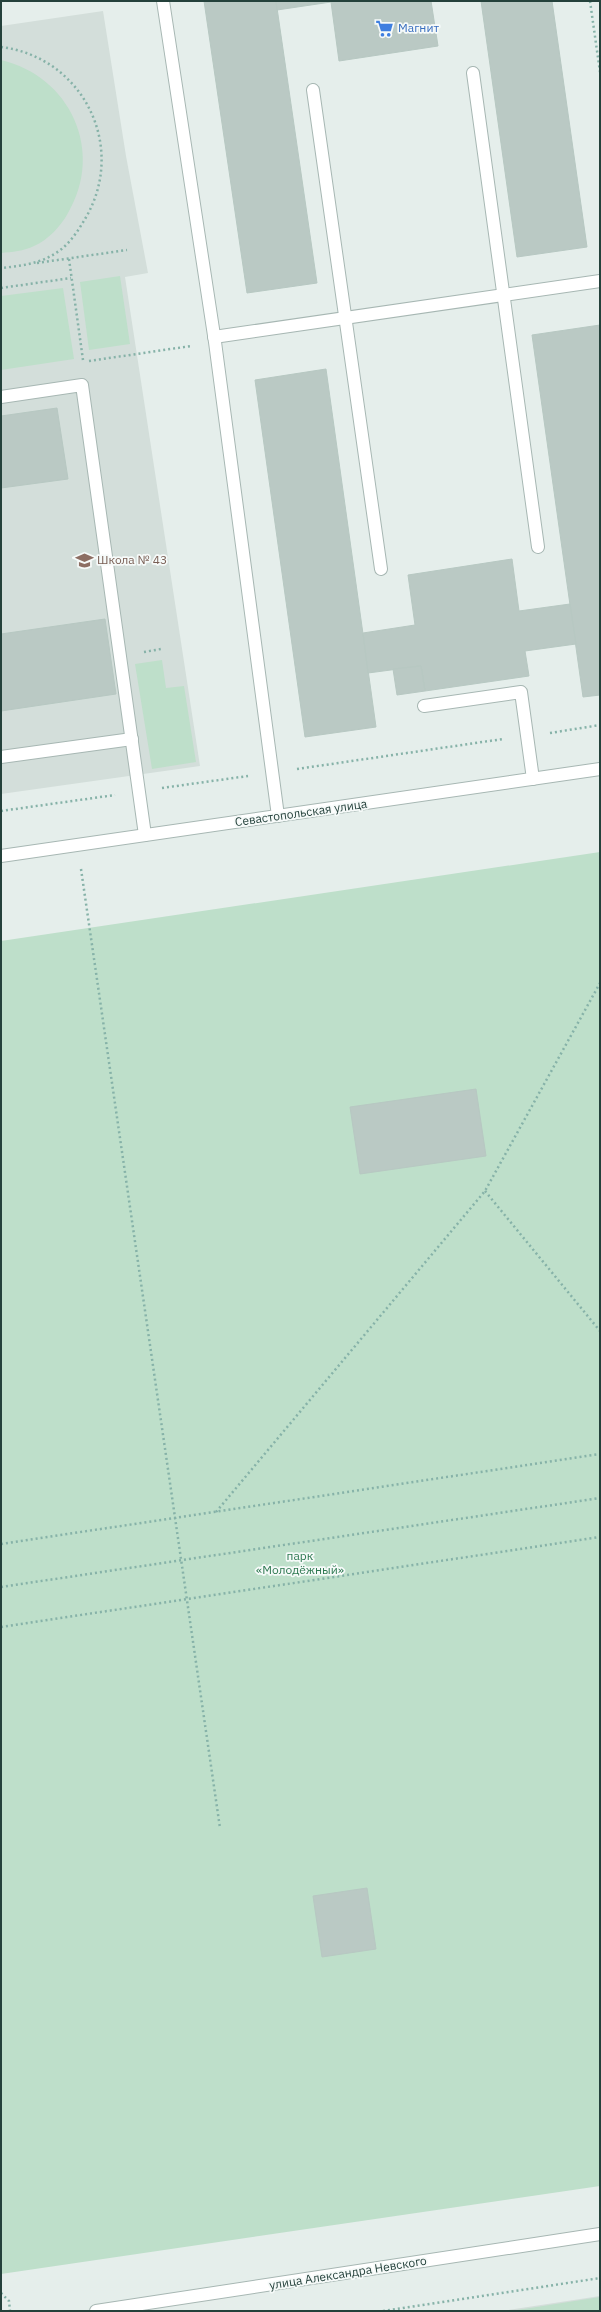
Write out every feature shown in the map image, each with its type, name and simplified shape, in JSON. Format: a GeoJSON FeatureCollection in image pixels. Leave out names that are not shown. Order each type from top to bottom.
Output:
{"type":"FeatureCollection","features":[{"type":"Feature","properties":{"kind":"street"},"geometry":{"type":"LineString","coordinates":[[164,1],[214,340],[278,816]]}},
{"type":"Feature","properties":{"kind":"street"},"geometry":{"type":"LineString","coordinates":[[473,73],[538,547]]}},
{"type":"Feature","properties":{"kind":"street"},"geometry":{"type":"LineString","coordinates":[[313,90],[344,318],[381,569]]}},
{"type":"Feature","properties":{"kind":"street"},"geometry":{"type":"LineString","coordinates":[[214,340],[344,318],[600,281]]}},
{"type":"Feature","properties":{"kind":"street"},"geometry":{"type":"LineString","coordinates":[[1,397],[82,385],[145,835]]}},
{"type":"Feature","properties":{"kind":"street"},"geometry":{"type":"LineString","coordinates":[[424,706],[521,692],[533,779]]}},
{"type":"Feature","properties":{"kind":"street"},"geometry":{"type":"LineString","coordinates":[[1,757],[132,739]]}},
{"type":"Feature","properties":{"kind":"street","name":"Севастопольская улица"},"geometry":{"type":"LineString","coordinates":[[1,856],[600,769]]}},
{"type":"Feature","properties":{"kind":"street","name":"улица Александра Невского"},"geometry":{"type":"LineString","coordinates":[[96,2311],[600,2234]]}},
{"type":"Feature","properties":{"kind":"path"},"geometry":{"type":"LineString","coordinates":[[590,1],[600,72]]}},
{"type":"Feature","properties":{"kind":"path"},"geometry":{"type":"LineString","coordinates":[[1,46],[31,53],[54,66],[80,92],[87,102],[98,126],[100,175],[89,212],[68,243],[57,252],[30,264]]}},
{"type":"Feature","properties":{"kind":"path"},"geometry":{"type":"LineString","coordinates":[[1,268],[127,250]]}},
{"type":"Feature","properties":{"kind":"path"},"geometry":{"type":"LineString","coordinates":[[69,259],[83,362],[214,340]]}},
{"type":"Feature","properties":{"kind":"path"},"geometry":{"type":"LineString","coordinates":[[1,288],[71,278]]}},
{"type":"Feature","properties":{"kind":"path"},"geometry":{"type":"LineString","coordinates":[[1,811],[600,725]]}},
{"type":"Feature","properties":{"kind":"path"},"geometry":{"type":"LineString","coordinates":[[78,845],[220,1828]]}},
{"type":"Feature","properties":{"kind":"path"},"geometry":{"type":"LineString","coordinates":[[216,1512],[485,1191],[600,982]]}},
{"type":"Feature","properties":{"kind":"path"},"geometry":{"type":"LineString","coordinates":[[485,1191],[600,1331]]}},
{"type":"Feature","properties":{"kind":"path"},"geometry":{"type":"LineString","coordinates":[[1,1544],[600,1454]]}},
{"type":"Feature","properties":{"kind":"path"},"geometry":{"type":"LineString","coordinates":[[1,1587],[600,1498]]}},
{"type":"Feature","properties":{"kind":"path"},"geometry":{"type":"LineString","coordinates":[[1,1628],[600,1537]]}},
{"type":"Feature","properties":{"kind":"path"},"geometry":{"type":"LineString","coordinates":[[383,2311],[600,2278]]}},
{"type":"Feature","properties":{"kind":"path"},"geometry":{"type":"LineString","coordinates":[[1,2293],[9,2301],[10,2311]]}},
{"type":"Feature","properties":{"kind":"shaded area","name":"Школа № 43"},"geometry":{"type":"Polygon","coordinates":[[[103,11],[126,156],[148,273],[125,277],[200,766],[1,794],[1,26],[103,11]]]}},
{"type":"Feature","properties":{"kind":"shaded area"},"geometry":{"type":"Polygon","coordinates":[[[600,2296],[600,2311],[502,2311],[600,2296]]]}},
{"type":"Feature","properties":{"kind":"green space"},"geometry":{"type":"Polygon","coordinates":[[[1,60],[25,69],[46,82],[62,99],[74,119],[81,142],[83,165],[79,189],[68,213],[54,232],[30,248],[1,253],[1,60]]]}},
{"type":"Feature","properties":{"kind":"green space"},"geometry":{"type":"Polygon","coordinates":[[[120,276],[130,344],[89,350],[80,282],[120,276]]]}},
{"type":"Feature","properties":{"kind":"green space"},"geometry":{"type":"Polygon","coordinates":[[[63,288],[74,359],[1,370],[1,296],[63,288]]]}},
{"type":"Feature","properties":{"kind":"green space"},"geometry":{"type":"Polygon","coordinates":[[[162,660],[166,688],[184,686],[196,762],[152,769],[135,664],[162,660]]]}},
{"type":"Feature","properties":{"kind":"green space","name":"парк «Молодёжный»"},"geometry":{"type":"Polygon","coordinates":[[[600,852],[600,2186],[1,2274],[1,941],[600,852]]]}},
{"type":"Feature","properties":{"kind":"green space"},"geometry":{"type":"Polygon","coordinates":[[[600,2297],[600,2311],[511,2311],[600,2297]]]}},
{"type":"Feature","properties":{"kind":"building"},"geometry":{"type":"Polygon","coordinates":[[[204,1],[276,1],[317,283],[247,293],[204,1]]]}},
{"type":"Feature","properties":{"kind":"building","name":"Магнит"},"geometry":{"type":"Polygon","coordinates":[[[276,1],[431,1],[438,46],[339,61],[331,2],[277,10],[276,1]]]}},
{"type":"Feature","properties":{"kind":"building"},"geometry":{"type":"Polygon","coordinates":[[[481,1],[552,1],[587,247],[517,257],[481,1]]]}},
{"type":"Feature","properties":{"kind":"building"},"geometry":{"type":"Polygon","coordinates":[[[600,325],[600,695],[583,697],[532,335],[600,325]]]}},
{"type":"Feature","properties":{"kind":"building"},"geometry":{"type":"Polygon","coordinates":[[[326,369],[376,727],[305,737],[255,380],[326,369]]]}},
{"type":"Feature","properties":{"kind":"building"},"geometry":{"type":"Polygon","coordinates":[[[57,408],[68,479],[1,488],[1,416],[57,408]]]}},
{"type":"Feature","properties":{"kind":"building"},"geometry":{"type":"Polygon","coordinates":[[[512,559],[519,611],[570,604],[576,644],[525,651],[529,676],[425,691],[421,666],[368,673],[363,633],[415,625],[408,575],[512,559]]]}},
{"type":"Feature","properties":{"kind":"building"},"geometry":{"type":"Polygon","coordinates":[[[105,619],[116,694],[1,711],[1,634],[105,619]]]}},
{"type":"Feature","properties":{"kind":"building"},"geometry":{"type":"Polygon","coordinates":[[[421,666],[425,691],[397,695],[393,669],[421,666]]]}},
{"type":"Feature","properties":{"kind":"building"},"geometry":{"type":"Polygon","coordinates":[[[476,1089],[486,1156],[360,1174],[350,1107],[476,1089]]]}},
{"type":"Feature","properties":{"kind":"building"},"geometry":{"type":"Polygon","coordinates":[[[367,1888],[376,1949],[322,1957],[313,1896],[367,1888]]]}},
{"type":"Feature","properties":{"kind":"place","name":"Магнит"},"geometry":{"type":"Point","coordinates":[385,28]}},
{"type":"Feature","properties":{"kind":"place","name":"Школа № 43"},"geometry":{"type":"Point","coordinates":[84,560]}}]}
